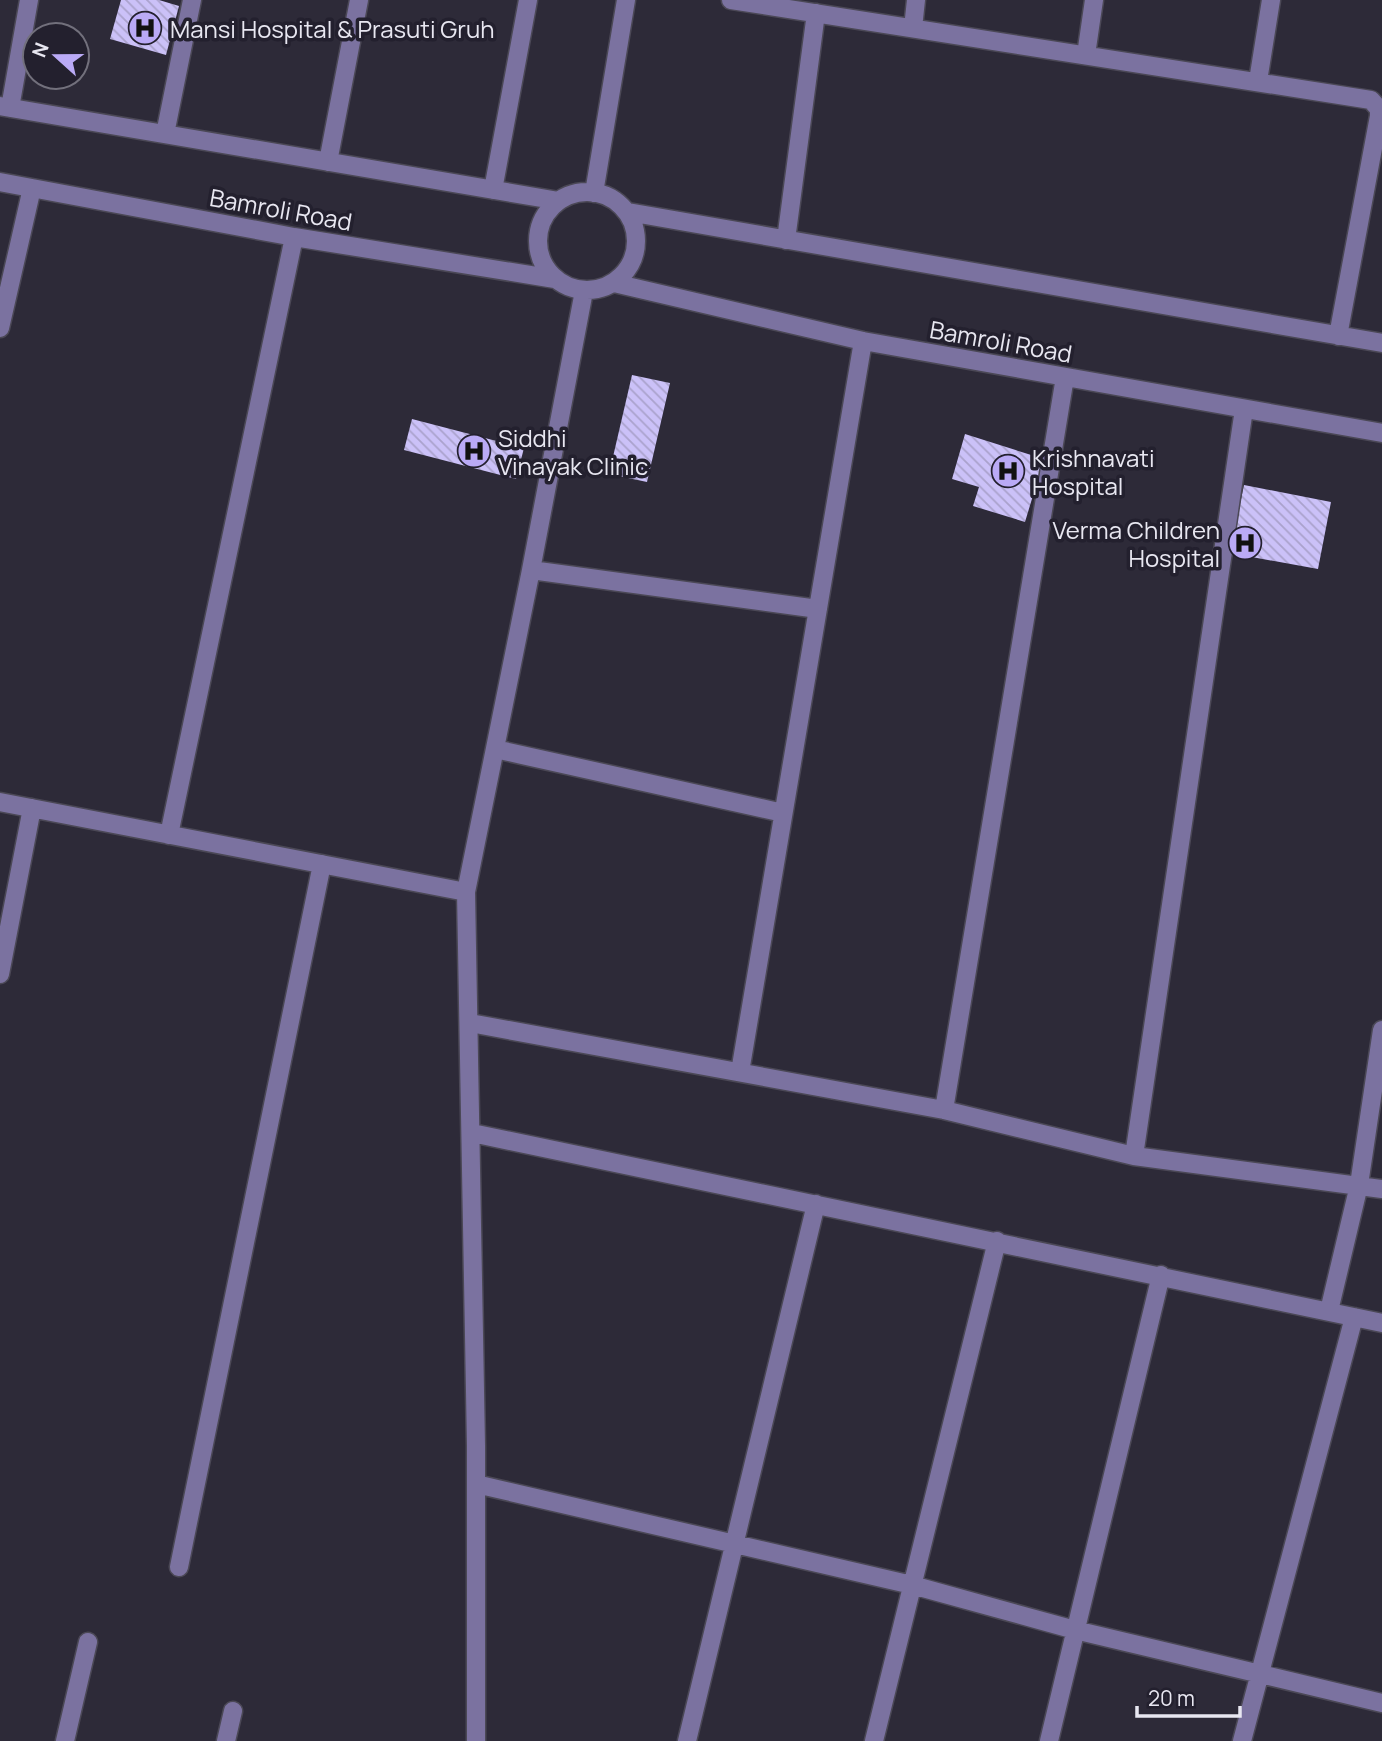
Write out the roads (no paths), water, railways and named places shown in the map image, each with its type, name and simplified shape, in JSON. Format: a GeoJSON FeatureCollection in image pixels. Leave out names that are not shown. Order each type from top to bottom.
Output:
{"type":"FeatureCollection","features":[{"type":"Feature","properties":{"kind":"street"},"geometry":{"type":"LineString","coordinates":[[29,0],[5,107],[559,201]]}},
{"type":"Feature","properties":{"kind":"street"},"geometry":{"type":"LineString","coordinates":[[165,134],[192,0]]}},
{"type":"Feature","properties":{"kind":"street"},"geometry":{"type":"LineString","coordinates":[[328,162],[359,0]]}},
{"type":"Feature","properties":{"kind":"street"},"geometry":{"type":"LineString","coordinates":[[493,190],[528,0]]}},
{"type":"Feature","properties":{"kind":"street"},"geometry":{"type":"LineString","coordinates":[[594,193],[626,0]]}},
{"type":"Feature","properties":{"kind":"street"},"geometry":{"type":"LineString","coordinates":[[731,0],[1371,100],[1378,109],[1379,132],[1338,336]]}},
{"type":"Feature","properties":{"kind":"street"},"geometry":{"type":"LineString","coordinates":[[913,28],[916,0]]}},
{"type":"Feature","properties":{"kind":"street"},"geometry":{"type":"LineString","coordinates":[[1086,55],[1094,0]]}},
{"type":"Feature","properties":{"kind":"street"},"geometry":{"type":"LineString","coordinates":[[1258,81],[1271,0]]}},
{"type":"Feature","properties":{"kind":"street"},"geometry":{"type":"LineString","coordinates":[[786,240],[816,13]]}},
{"type":"Feature","properties":{"kind":"street","name":"Bamroli Road"},"geometry":{"type":"LineString","coordinates":[[0,182],[295,237],[555,279]]}},
{"type":"Feature","properties":{"kind":"street"},"geometry":{"type":"LineString","coordinates":[[0,328],[32,188]]}},
{"type":"Feature","properties":{"kind":"street"},"geometry":{"type":"LineString","coordinates":[[583,192],[600,193],[615,200],[628,212],[635,227],[637,244],[634,259],[626,273],[614,283],[584,291],[555,279],[545,267],[538,237],[543,220],[559,201],[566,196],[583,192]]}},
{"type":"Feature","properties":{"kind":"street"},"geometry":{"type":"LineString","coordinates":[[628,212],[1382,343]]}},
{"type":"Feature","properties":{"kind":"street"},"geometry":{"type":"LineString","coordinates":[[169,835],[295,237]]}},
{"type":"Feature","properties":{"kind":"street","name":"Bamroli Road"},"geometry":{"type":"LineString","coordinates":[[614,283],[863,341],[1382,433]]}},
{"type":"Feature","properties":{"kind":"street"},"geometry":{"type":"LineString","coordinates":[[476,1741],[476,1484],[467,892],[584,291]]}},
{"type":"Feature","properties":{"kind":"street"},"geometry":{"type":"LineString","coordinates":[[740,1072],[863,341]]}},
{"type":"Feature","properties":{"kind":"street"},"geometry":{"type":"LineString","coordinates":[[944,1110],[1065,377]]}},
{"type":"Feature","properties":{"kind":"street"},"geometry":{"type":"LineString","coordinates":[[1134,1156],[1244,409]]}},
{"type":"Feature","properties":{"kind":"street"},"geometry":{"type":"LineString","coordinates":[[531,570],[818,609]]}},
{"type":"Feature","properties":{"kind":"street"},"geometry":{"type":"LineString","coordinates":[[495,749],[783,813]]}},
{"type":"Feature","properties":{"kind":"street"},"geometry":{"type":"LineString","coordinates":[[0,802],[467,892]]}},
{"type":"Feature","properties":{"kind":"street"},"geometry":{"type":"LineString","coordinates":[[0,974],[32,808]]}},
{"type":"Feature","properties":{"kind":"street"},"geometry":{"type":"LineString","coordinates":[[179,1567],[322,864]]}},
{"type":"Feature","properties":{"kind":"street"},"geometry":{"type":"LineString","coordinates":[[470,1023],[944,1110],[1134,1156],[1382,1189]]}},
{"type":"Feature","properties":{"kind":"street"},"geometry":{"type":"LineString","coordinates":[[1329,1311],[1359,1185],[1382,1030]]}},
{"type":"Feature","properties":{"kind":"street"},"geometry":{"type":"LineString","coordinates":[[472,1133],[1382,1323]]}},
{"type":"Feature","properties":{"kind":"street"},"geometry":{"type":"LineString","coordinates":[[687,1741],[816,1204]]}},
{"type":"Feature","properties":{"kind":"street"},"geometry":{"type":"LineString","coordinates":[[874,1741],[996,1241]]}},
{"type":"Feature","properties":{"kind":"street"},"geometry":{"type":"LineString","coordinates":[[1049,1741],[1161,1275]]}},
{"type":"Feature","properties":{"kind":"street"},"geometry":{"type":"LineString","coordinates":[[1242,1741],[1354,1317]]}},
{"type":"Feature","properties":{"kind":"street"},"geometry":{"type":"LineString","coordinates":[[476,1484],[912,1585],[1075,1630],[1382,1703]]}},
{"type":"Feature","properties":{"kind":"street"},"geometry":{"type":"LineString","coordinates":[[65,1741],[88,1642]]}},
{"type":"Feature","properties":{"kind":"street"},"geometry":{"type":"LineString","coordinates":[[226,1741],[233,1711]]}},
{"type":"Feature","properties":{"kind":"place","name":"Mansi Hospital & Prasuti Gruh"},"geometry":{"type":"Point","coordinates":[145,28]}},
{"type":"Feature","properties":{"kind":"place","name":"Siddhi Vinayak Clinic"},"geometry":{"type":"Point","coordinates":[474,451]}},
{"type":"Feature","properties":{"kind":"place","name":"Krishnavati Hospital"},"geometry":{"type":"Point","coordinates":[1008,471]}},
{"type":"Feature","properties":{"kind":"place","name":"Verma Children Hospital"},"geometry":{"type":"Point","coordinates":[1245,543]}}]}
